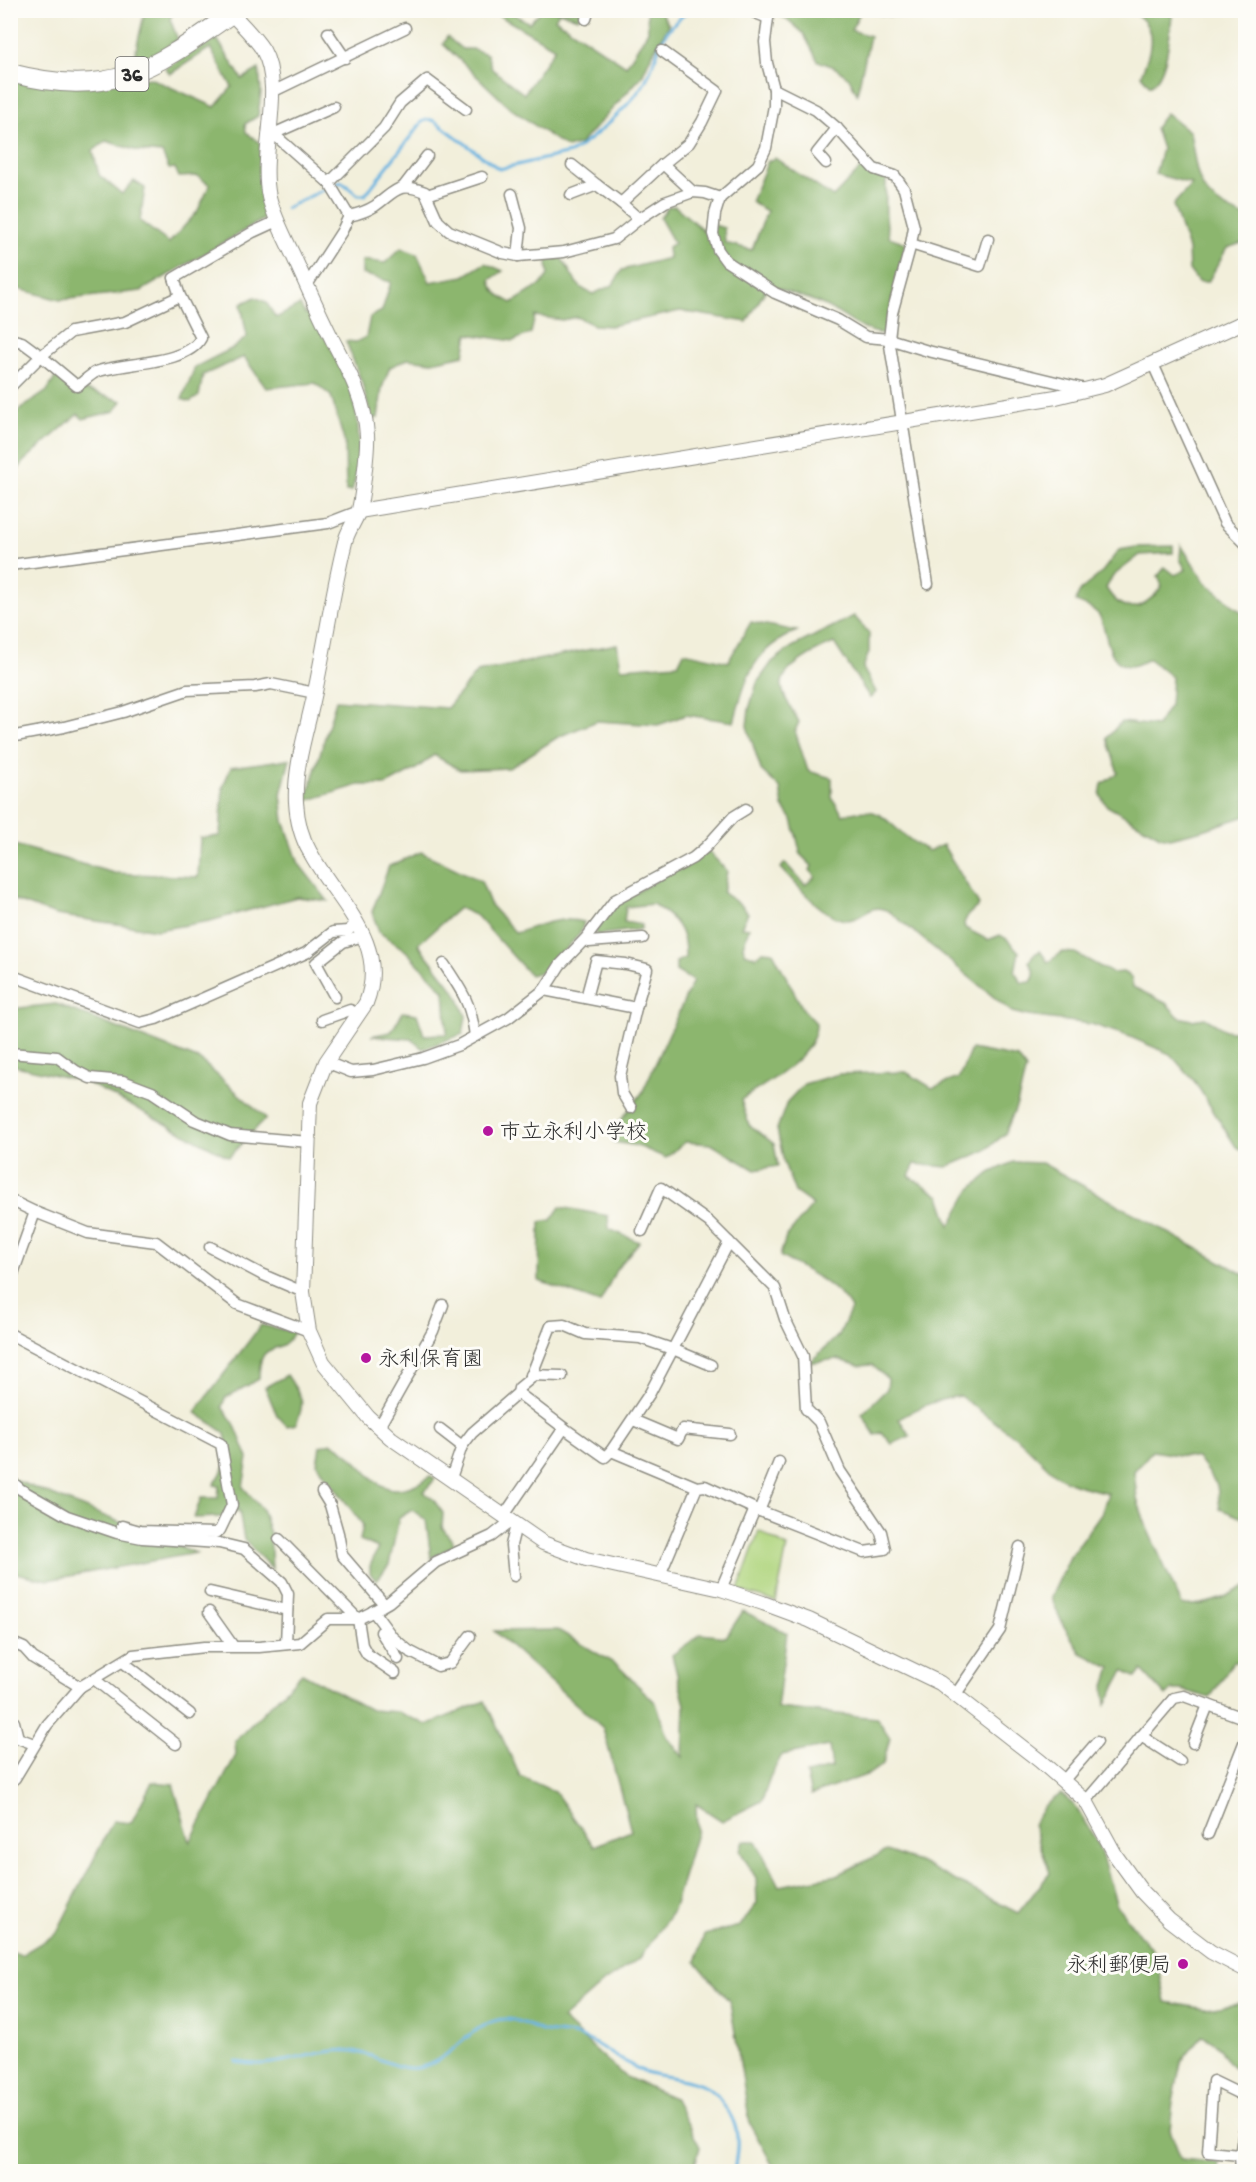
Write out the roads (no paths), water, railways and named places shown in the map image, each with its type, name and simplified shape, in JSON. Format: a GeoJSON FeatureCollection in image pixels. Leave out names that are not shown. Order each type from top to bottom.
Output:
{"type":"FeatureCollection","features":[{"type":"Feature","properties":{"kind":"main road","name":"36"},"geometry":{"type":"LineString","coordinates":[[10,73],[61,83],[92,83],[117,79],[149,67],[183,49],[235,12]]}},
{"type":"Feature","properties":{"kind":"street"},"geometry":{"type":"LineString","coordinates":[[748,10],[769,14],[765,42],[766,63],[774,89],[774,106],[766,148],[758,165],[720,198],[715,214],[714,234],[718,250],[726,261],[775,293],[838,320],[866,337],[889,339],[928,351],[1086,389]]}},
{"type":"Feature","properties":{"kind":"street"},"geometry":{"type":"LineString","coordinates":[[235,12],[263,50],[269,68],[272,92],[271,132],[266,171],[269,196],[277,221],[358,390],[365,411],[368,438],[359,511],[345,539],[298,768],[296,801],[300,828],[309,851],[357,922],[370,950],[373,973],[370,992],[326,1062],[310,1103],[303,1292],[309,1331],[323,1362],[368,1417],[392,1438],[543,1543],[586,1559],[721,1589],[809,1620],[921,1673],[956,1694],[1064,1780],[1086,1801],[1116,1856],[1142,1892],[1169,1920],[1211,1952],[1245,1970]]}},
{"type":"Feature","properties":{"kind":"street"},"geometry":{"type":"LineString","coordinates":[[272,92],[405,28]]}},
{"type":"Feature","properties":{"kind":"street"},"geometry":{"type":"LineString","coordinates":[[328,33],[345,58]]}},
{"type":"Feature","properties":{"kind":"street"},"geometry":{"type":"LineString","coordinates":[[621,203],[689,143],[717,91],[662,51]]}},
{"type":"Feature","properties":{"kind":"street"},"geometry":{"type":"LineString","coordinates":[[330,185],[384,128],[400,103],[428,80],[466,109]]}},
{"type":"Feature","properties":{"kind":"street"},"geometry":{"type":"LineString","coordinates":[[774,89],[816,110],[837,128],[874,169],[895,176],[904,189],[914,227],[892,313],[889,339],[928,584]]}},
{"type":"Feature","properties":{"kind":"street"},"geometry":{"type":"LineString","coordinates":[[271,132],[334,107]]}},
{"type":"Feature","properties":{"kind":"street"},"geometry":{"type":"LineString","coordinates":[[826,163],[817,153],[837,128]]}},
{"type":"Feature","properties":{"kind":"street"},"geometry":{"type":"LineString","coordinates":[[271,132],[330,185],[348,216]]}},
{"type":"Feature","properties":{"kind":"street"},"geometry":{"type":"LineString","coordinates":[[307,285],[342,231],[348,216],[375,206],[393,191],[404,186],[427,156]]}},
{"type":"Feature","properties":{"kind":"street"},"geometry":{"type":"LineString","coordinates":[[663,164],[693,192]]}},
{"type":"Feature","properties":{"kind":"street"},"geometry":{"type":"LineString","coordinates":[[572,165],[639,219]]}},
{"type":"Feature","properties":{"kind":"street"},"geometry":{"type":"LineString","coordinates":[[427,195],[482,177]]}},
{"type":"Feature","properties":{"kind":"street"},"geometry":{"type":"LineString","coordinates":[[571,195],[597,185]]}},
{"type":"Feature","properties":{"kind":"street"},"geometry":{"type":"LineString","coordinates":[[404,186],[427,195],[438,221],[449,231],[503,254],[518,256],[564,252],[614,239],[665,202],[693,192],[720,198]]}},
{"type":"Feature","properties":{"kind":"street"},"geometry":{"type":"LineString","coordinates":[[512,194],[521,228],[518,256]]}},
{"type":"Feature","properties":{"kind":"street"},"geometry":{"type":"LineString","coordinates":[[10,339],[22,342],[78,386],[96,372],[167,358],[197,345],[201,338],[180,296],[174,278],[253,232],[277,221]]}},
{"type":"Feature","properties":{"kind":"street"},"geometry":{"type":"LineString","coordinates":[[911,244],[980,266],[988,239]]}},
{"type":"Feature","properties":{"kind":"street"},"geometry":{"type":"LineString","coordinates":[[10,387],[41,356],[71,332],[125,322],[180,296]]}},
{"type":"Feature","properties":{"kind":"street"},"geometry":{"type":"LineString","coordinates":[[10,565],[328,523],[359,511],[1056,397],[1105,385],[1245,321]]}},
{"type":"Feature","properties":{"kind":"street"},"geometry":{"type":"LineString","coordinates":[[1153,364],[1226,523],[1245,544]]}},
{"type":"Feature","properties":{"kind":"street"},"geometry":{"type":"LineString","coordinates":[[10,737],[64,728],[113,715],[187,690],[255,687],[271,684],[315,693]]}},
{"type":"Feature","properties":{"kind":"street"},"geometry":{"type":"LineString","coordinates":[[326,1062],[351,1072],[373,1070],[423,1058],[459,1045],[508,1018],[544,990],[560,965],[587,940],[615,900],[693,858],[733,817],[746,809]]}},
{"type":"Feature","properties":{"kind":"street"},"geometry":{"type":"LineString","coordinates":[[10,975],[140,1023],[156,1019],[306,953],[333,932],[348,931],[357,922]]}},
{"type":"Feature","properties":{"kind":"street"},"geometry":{"type":"LineString","coordinates":[[335,997],[316,963],[343,942],[363,936]]}},
{"type":"Feature","properties":{"kind":"street"},"geometry":{"type":"LineString","coordinates":[[587,940],[643,938]]}},
{"type":"Feature","properties":{"kind":"street"},"geometry":{"type":"LineString","coordinates":[[586,998],[596,961],[595,950],[587,940]]}},
{"type":"Feature","properties":{"kind":"street"},"geometry":{"type":"LineString","coordinates":[[596,961],[647,969],[620,1076],[622,1094],[631,1108]]}},
{"type":"Feature","properties":{"kind":"street"},"geometry":{"type":"LineString","coordinates":[[444,964],[461,989],[472,1012],[475,1036]]}},
{"type":"Feature","properties":{"kind":"street"},"geometry":{"type":"LineString","coordinates":[[544,990],[636,1008]]}},
{"type":"Feature","properties":{"kind":"street"},"geometry":{"type":"LineString","coordinates":[[322,1020],[350,1010],[358,1014]]}},
{"type":"Feature","properties":{"kind":"street"},"geometry":{"type":"LineString","coordinates":[[10,1053],[57,1057],[90,1078],[123,1081],[152,1092],[194,1120],[230,1135],[309,1142]]}},
{"type":"Feature","properties":{"kind":"street"},"geometry":{"type":"LineString","coordinates":[[611,1452],[698,1487],[705,1486],[757,1510],[864,1552],[885,1549],[881,1532],[840,1471],[819,1422],[806,1409],[803,1356],[785,1319],[775,1288],[709,1222],[660,1188],[642,1231]]}},
{"type":"Feature","properties":{"kind":"street"},"geometry":{"type":"LineString","coordinates":[[10,1200],[88,1233],[156,1242],[237,1304],[309,1331]]}},
{"type":"Feature","properties":{"kind":"street"},"geometry":{"type":"LineString","coordinates":[[10,1282],[35,1212]]}},
{"type":"Feature","properties":{"kind":"street"},"geometry":{"type":"LineString","coordinates":[[518,1393],[605,1457],[611,1452],[633,1419],[675,1350],[729,1242]]}},
{"type":"Feature","properties":{"kind":"street"},"geometry":{"type":"LineString","coordinates":[[210,1247],[261,1274],[303,1292]]}},
{"type":"Feature","properties":{"kind":"street"},"geometry":{"type":"LineString","coordinates":[[379,1427],[432,1331],[442,1305]]}},
{"type":"Feature","properties":{"kind":"street"},"geometry":{"type":"LineString","coordinates":[[451,1479],[462,1446],[472,1433],[518,1393],[519,1388],[530,1379],[551,1326],[564,1325],[585,1334],[640,1338],[711,1365]]}},
{"type":"Feature","properties":{"kind":"street"},"geometry":{"type":"LineString","coordinates":[[10,1334],[221,1444],[232,1505],[220,1530],[215,1533],[140,1531],[122,1526]]}},
{"type":"Feature","properties":{"kind":"street"},"geometry":{"type":"LineString","coordinates":[[531,1374],[562,1376]]}},
{"type":"Feature","properties":{"kind":"street"},"geometry":{"type":"LineString","coordinates":[[633,1419],[678,1439],[683,1429],[730,1434]]}},
{"type":"Feature","properties":{"kind":"street"},"geometry":{"type":"LineString","coordinates":[[10,1782],[15,1778],[34,1744],[80,1687],[133,1655],[204,1647],[260,1647],[300,1643],[328,1618],[358,1619],[384,1604],[436,1562],[492,1536],[510,1521],[564,1428]]}},
{"type":"Feature","properties":{"kind":"street"},"geometry":{"type":"LineString","coordinates":[[440,1429],[462,1446]]}},
{"type":"Feature","properties":{"kind":"street"},"geometry":{"type":"LineString","coordinates":[[721,1589],[779,1462]]}},
{"type":"Feature","properties":{"kind":"street"},"geometry":{"type":"LineString","coordinates":[[10,1480],[67,1516],[117,1533],[142,1538],[219,1544],[244,1550],[282,1582],[288,1594],[286,1644]]}},
{"type":"Feature","properties":{"kind":"street"},"geometry":{"type":"LineString","coordinates":[[660,1575],[698,1487]]}},
{"type":"Feature","properties":{"kind":"street"},"geometry":{"type":"LineString","coordinates":[[322,1492],[333,1515],[342,1555],[384,1604]]}},
{"type":"Feature","properties":{"kind":"street"},"geometry":{"type":"LineString","coordinates":[[510,1521],[514,1576]]}},
{"type":"Feature","properties":{"kind":"street"},"geometry":{"type":"LineString","coordinates":[[279,1539],[358,1619],[362,1645],[367,1654],[395,1673]]}},
{"type":"Feature","properties":{"kind":"street"},"geometry":{"type":"LineString","coordinates":[[956,1694],[1000,1630],[1020,1547]]}},
{"type":"Feature","properties":{"kind":"street"},"geometry":{"type":"LineString","coordinates":[[210,1592],[287,1610]]}},
{"type":"Feature","properties":{"kind":"street"},"geometry":{"type":"LineString","coordinates":[[209,1612],[233,1646]]}},
{"type":"Feature","properties":{"kind":"street"},"geometry":{"type":"LineString","coordinates":[[371,1612],[393,1638],[409,1651],[438,1666],[450,1663],[470,1636]]}},
{"type":"Feature","properties":{"kind":"street"},"geometry":{"type":"LineString","coordinates":[[371,1612],[398,1659]]}},
{"type":"Feature","properties":{"kind":"street"},"geometry":{"type":"LineString","coordinates":[[10,1642],[24,1648],[33,1658],[80,1687]]}},
{"type":"Feature","properties":{"kind":"street"},"geometry":{"type":"LineString","coordinates":[[123,1662],[190,1714]]}},
{"type":"Feature","properties":{"kind":"street"},"geometry":{"type":"LineString","coordinates":[[94,1679],[176,1744]]}},
{"type":"Feature","properties":{"kind":"street"},"geometry":{"type":"LineString","coordinates":[[1086,1801],[1174,1698],[1184,1696],[1245,1719]]}},
{"type":"Feature","properties":{"kind":"street"},"geometry":{"type":"LineString","coordinates":[[1193,1743],[1208,1705]]}},
{"type":"Feature","properties":{"kind":"street"},"geometry":{"type":"LineString","coordinates":[[10,1718],[14,1722],[18,1738],[34,1744]]}},
{"type":"Feature","properties":{"kind":"street"},"geometry":{"type":"LineString","coordinates":[[1141,1736],[1180,1761]]}},
{"type":"Feature","properties":{"kind":"street"},"geometry":{"type":"LineString","coordinates":[[1208,1834],[1245,1738]]}},
{"type":"Feature","properties":{"kind":"street"},"geometry":{"type":"LineString","coordinates":[[1064,1780],[1097,1742]]}},
{"type":"Feature","properties":{"kind":"street"},"geometry":{"type":"LineString","coordinates":[[1240,2155],[1208,2152],[1213,2081],[1245,2097]]}},
{"type":"Feature","properties":{"kind":"street"},"geometry":{"type":"LineString","coordinates":[[1241,2172],[1240,2155],[1245,2119]]}},
{"type":"Feature","properties":{"kind":"waterway"},"geometry":{"type":"LineString","coordinates":[[333,185],[342,182],[358,195],[365,195],[422,122],[429,120],[439,124],[499,169],[570,153],[611,121],[639,91],[667,33],[688,10]]}},
{"type":"Feature","properties":{"kind":"waterway"},"geometry":{"type":"LineString","coordinates":[[286,208],[327,188]]}},
{"type":"Feature","properties":{"kind":"waterway"},"geometry":{"type":"LineString","coordinates":[[236,2062],[268,2064],[322,2053],[353,2051],[404,2067],[422,2067],[444,2056],[484,2025],[507,2019],[516,2020],[542,2031],[581,2037],[645,2072],[708,2088],[723,2103],[736,2130],[737,2148],[734,2172]]}},
{"type":"Feature","properties":{"kind":"place","name":"市立永利小学校"},"geometry":{"type":"Point","coordinates":[488,1131]}},
{"type":"Feature","properties":{"kind":"place","name":"永利保育園"},"geometry":{"type":"Point","coordinates":[366,1358]}},
{"type":"Feature","properties":{"kind":"place","name":"永利郵便局"},"geometry":{"type":"Point","coordinates":[1183,1964]}}]}
